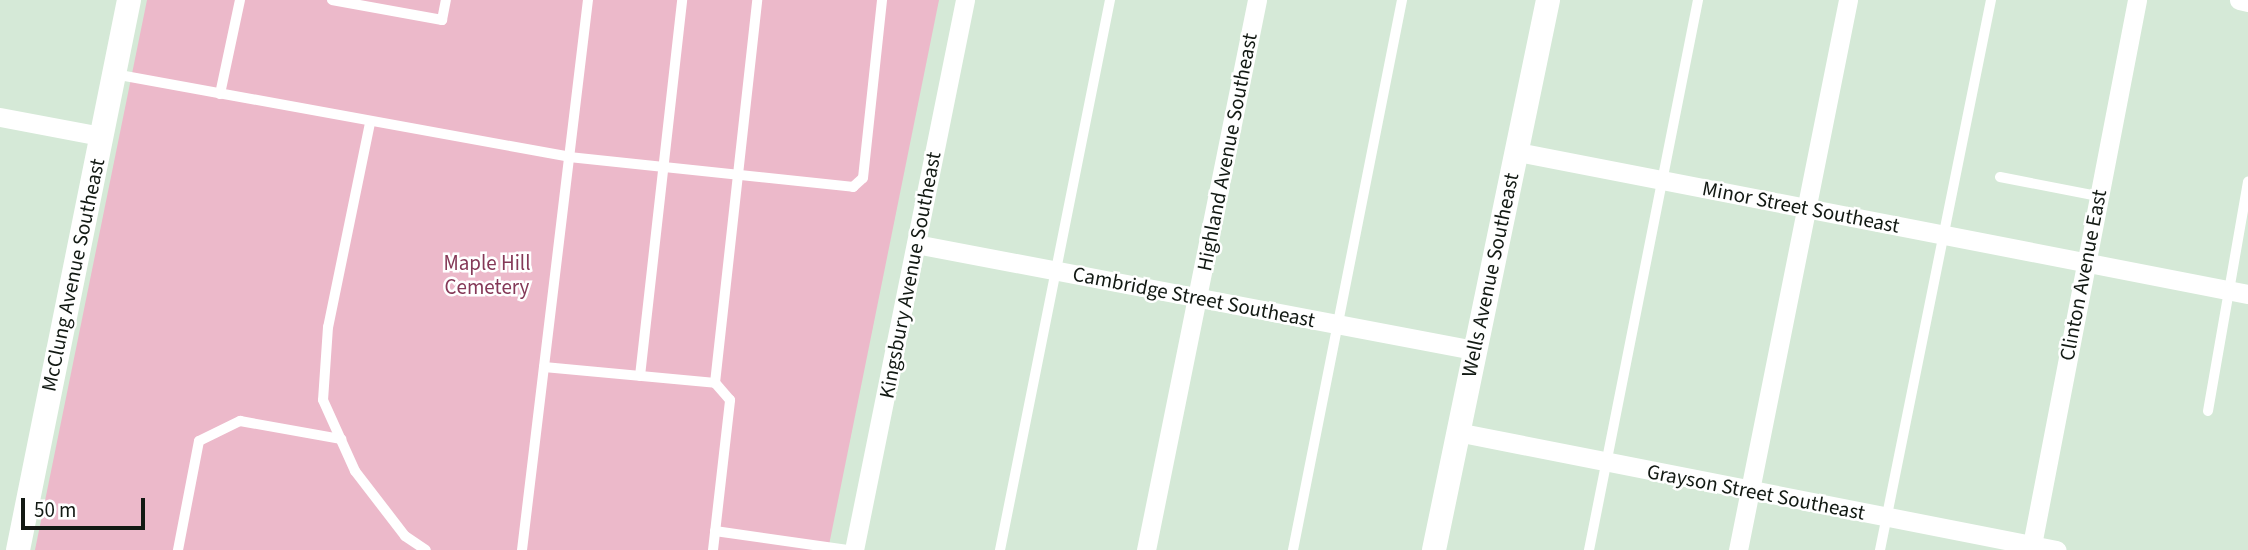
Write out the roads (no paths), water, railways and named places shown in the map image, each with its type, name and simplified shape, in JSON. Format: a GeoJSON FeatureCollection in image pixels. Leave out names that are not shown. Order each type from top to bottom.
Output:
{"type":"FeatureCollection","features":[{"type":"Feature","properties":{"kind":"street","name":"McClung Avenue Southeast"},"geometry":{"type":"LineString","coordinates":[[18,550],[129,0]]}},
{"type":"Feature","properties":{"kind":"street","name":"Kingsbury Avenue Southeast"},"geometry":{"type":"LineString","coordinates":[[854,550],[965,0]]}},
{"type":"Feature","properties":{"kind":"street","name":"Highland Avenue Southeast"},"geometry":{"type":"LineString","coordinates":[[1146,550],[1256,0]]}},
{"type":"Feature","properties":{"kind":"street","name":"Wells Avenue Southeast"},"geometry":{"type":"LineString","coordinates":[[1434,550],[1472,350],[1518,152],[1548,0]]}},
{"type":"Feature","properties":{"kind":"street"},"geometry":{"type":"LineString","coordinates":[[1738,550],[1848,0]]}},
{"type":"Feature","properties":{"kind":"street","name":"Clinton Avenue East"},"geometry":{"type":"LineString","coordinates":[[2031,548],[2137,0]]}},
{"type":"Feature","properties":{"kind":"street"},"geometry":{"type":"LineString","coordinates":[[2239,0],[2248,2]]}},
{"type":"Feature","properties":{"kind":"street"},"geometry":{"type":"LineString","coordinates":[[0,117],[101,136]]}},
{"type":"Feature","properties":{"kind":"street","name":"Minor Street Southeast"},"geometry":{"type":"LineString","coordinates":[[1518,152],[2248,295]]}},
{"type":"Feature","properties":{"kind":"street","name":"Cambridge Street Southeast"},"geometry":{"type":"LineString","coordinates":[[916,244],[1472,350]]}},
{"type":"Feature","properties":{"kind":"street","name":"Grayson Street Southeast"},"geometry":{"type":"LineString","coordinates":[[1457,432],[2031,548],[2056,550]]}},
{"type":"Feature","properties":{"kind":"lane"},"geometry":{"type":"LineString","coordinates":[[220,94],[240,0]]}},
{"type":"Feature","properties":{"kind":"lane"},"geometry":{"type":"LineString","coordinates":[[332,0],[442,20],[446,0]]}},
{"type":"Feature","properties":{"kind":"lane"},"geometry":{"type":"LineString","coordinates":[[522,550],[588,0]]}},
{"type":"Feature","properties":{"kind":"lane"},"geometry":{"type":"LineString","coordinates":[[640,376],[682,0]]}},
{"type":"Feature","properties":{"kind":"lane"},"geometry":{"type":"LineString","coordinates":[[715,383],[735,175],[757,0]]}},
{"type":"Feature","properties":{"kind":"lane"},"geometry":{"type":"LineString","coordinates":[[114,74],[370,123],[569,157],[853,187],[863,178],[882,0]]}},
{"type":"Feature","properties":{"kind":"lane"},"geometry":{"type":"LineString","coordinates":[[1000,550],[1110,0]]}},
{"type":"Feature","properties":{"kind":"lane"},"geometry":{"type":"LineString","coordinates":[[1293,550],[1402,0]]}},
{"type":"Feature","properties":{"kind":"lane"},"geometry":{"type":"LineString","coordinates":[[1590,550],[1698,0]]}},
{"type":"Feature","properties":{"kind":"lane"},"geometry":{"type":"LineString","coordinates":[[1880,550],[1991,0]]}},
{"type":"Feature","properties":{"kind":"lane"},"geometry":{"type":"LineString","coordinates":[[370,123],[328,327],[323,400],[355,471],[405,536],[426,550]]}},
{"type":"Feature","properties":{"kind":"lane"},"geometry":{"type":"LineString","coordinates":[[2000,177],[2098,196]]}},
{"type":"Feature","properties":{"kind":"lane"},"geometry":{"type":"LineString","coordinates":[[2208,411],[2248,181]]}},
{"type":"Feature","properties":{"kind":"lane"},"geometry":{"type":"LineString","coordinates":[[544,367],[715,383],[730,400],[713,550]]}},
{"type":"Feature","properties":{"kind":"lane"},"geometry":{"type":"LineString","coordinates":[[178,550],[199,441],[240,421],[341,439]]}},
{"type":"Feature","properties":{"kind":"lane"},"geometry":{"type":"LineString","coordinates":[[715,531],[848,550]]}},
{"type":"Feature","properties":{"kind":"park label","name":"Maple Hill Cemetery"},"geometry":{"type":"Point","coordinates":[487,275]}}]}
